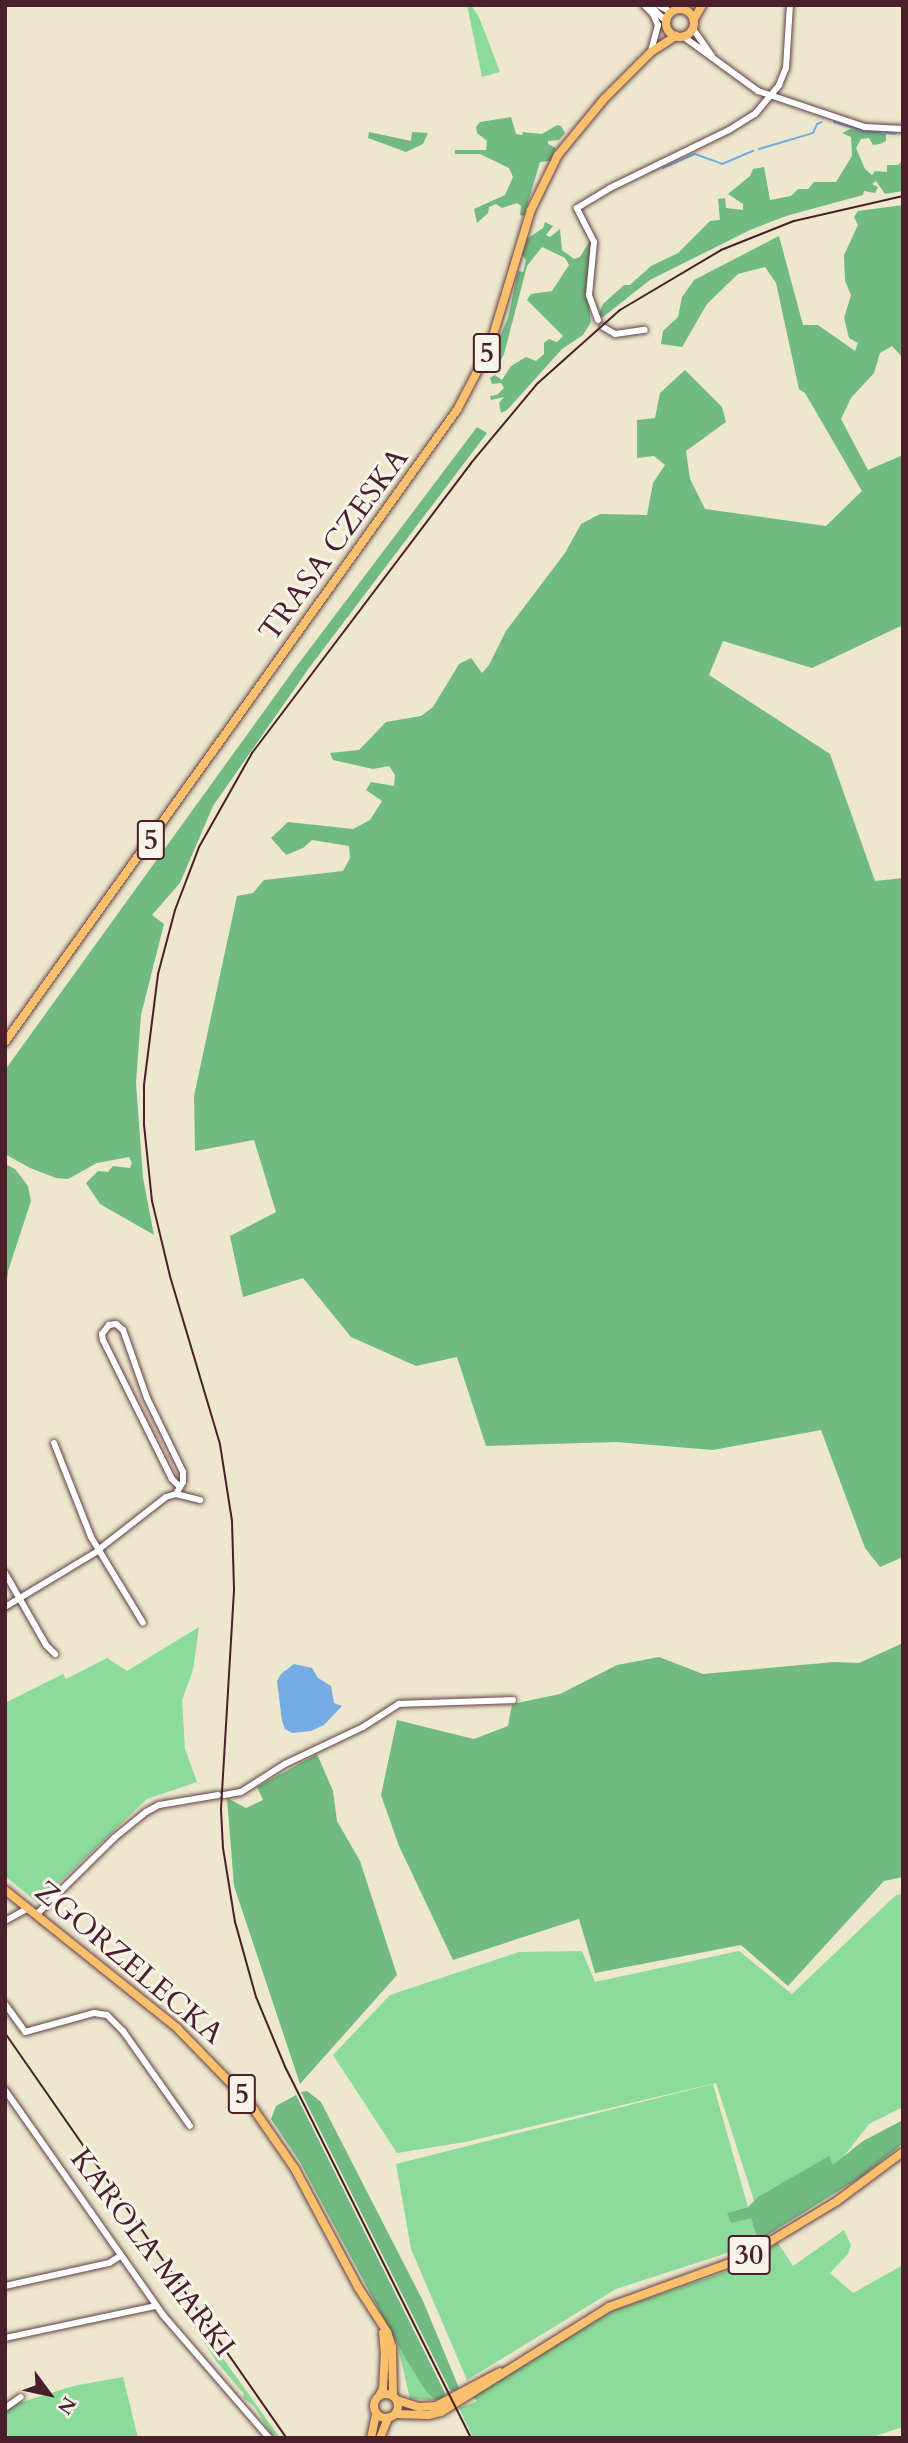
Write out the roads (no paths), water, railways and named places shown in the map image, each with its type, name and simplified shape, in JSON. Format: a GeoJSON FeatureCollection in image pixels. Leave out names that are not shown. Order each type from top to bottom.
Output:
{"type":"FeatureCollection","features":[{"type":"Feature","properties":{"kind":"main road"},"geometry":{"type":"LineString","coordinates":[[693,29],[694,19],[702,5]]}},
{"type":"Feature","properties":{"kind":"main road"},"geometry":{"type":"LineString","coordinates":[[671,12],[690,7],[694,19]]}},
{"type":"Feature","properties":{"kind":"main road","name":"5"},"geometry":{"type":"LineString","coordinates":[[667,24],[671,12]]}},
{"type":"Feature","properties":{"kind":"main road"},"geometry":{"type":"LineString","coordinates":[[667,24],[680,36]]}},
{"type":"Feature","properties":{"kind":"main road","name":"TRASA CZESKA"},"geometry":{"type":"LineString","coordinates":[[5,1042],[453,417],[495,334],[527,222],[545,178],[583,122],[651,52],[667,24]]}},
{"type":"Feature","properties":{"kind":"main road","name":"5"},"geometry":{"type":"LineString","coordinates":[[680,36],[693,29]]}},
{"type":"Feature","properties":{"kind":"main road","name":"TRASA CZESKA"},"geometry":{"type":"LineString","coordinates":[[651,52],[680,36]]}},
{"type":"Feature","properties":{"kind":"main road","name":"ZGORZELECKA"},"geometry":{"type":"LineString","coordinates":[[5,1890],[177,2028],[242,2094],[295,2169],[387,2332],[392,2347],[395,2398]]}},
{"type":"Feature","properties":{"kind":"main road","name":"30"},"geometry":{"type":"LineString","coordinates":[[392,2416],[441,2412],[616,2304],[720,2269],[755,2251],[860,2185],[903,2152]]}},
{"type":"Feature","properties":{"kind":"main road","name":"ZGORZELECKA"},"geometry":{"type":"LineString","coordinates":[[378,2320],[386,2346],[383,2389],[379,2396]]}},
{"type":"Feature","properties":{"kind":"main road","name":"30"},"geometry":{"type":"LineString","coordinates":[[395,2398],[419,2407],[433,2407],[512,2367]]}},
{"type":"Feature","properties":{"kind":"main road","name":"5"},"geometry":{"type":"LineString","coordinates":[[371,2438],[376,2414],[374,2404],[379,2396]]}},
{"type":"Feature","properties":{"kind":"main road"},"geometry":{"type":"LineString","coordinates":[[379,2396],[395,2398]]}},
{"type":"Feature","properties":{"kind":"main road","name":"5"},"geometry":{"type":"LineString","coordinates":[[380,2438],[392,2416],[395,2398]]}},
{"type":"Feature","properties":{"kind":"main road"},"geometry":{"type":"LineString","coordinates":[[376,2414],[392,2416]]}},
{"type":"Feature","properties":{"kind":"street"},"geometry":{"type":"LineString","coordinates":[[646,5],[667,24]]}},
{"type":"Feature","properties":{"kind":"street"},"geometry":{"type":"LineString","coordinates":[[646,5],[658,25],[651,52]]}},
{"type":"Feature","properties":{"kind":"street"},"geometry":{"type":"LineString","coordinates":[[658,5],[671,12]]}},
{"type":"Feature","properties":{"kind":"street"},"geometry":{"type":"LineString","coordinates":[[645,330],[615,334],[601,323],[589,295],[595,245],[577,208],[743,122],[770,96],[786,68],[790,5]]}},
{"type":"Feature","properties":{"kind":"street"},"geometry":{"type":"LineString","coordinates":[[693,29],[715,61]]}},
{"type":"Feature","properties":{"kind":"street"},"geometry":{"type":"LineString","coordinates":[[680,36],[752,88],[770,96],[865,127],[903,129]]}},
{"type":"Feature","properties":{"kind":"street"},"geometry":{"type":"LineString","coordinates":[[176,1494],[180,1487],[183,1472],[147,1398],[132,1350],[121,1327],[109,1325],[102,1334],[103,1340],[172,1479],[180,1487]]}},
{"type":"Feature","properties":{"kind":"street"},"geometry":{"type":"LineString","coordinates":[[54,1443],[84,1523],[143,1623]]}},
{"type":"Feature","properties":{"kind":"street"},"geometry":{"type":"LineString","coordinates":[[5,1607],[98,1550],[156,1502],[176,1494],[200,1500]]}},
{"type":"Feature","properties":{"kind":"street"},"geometry":{"type":"LineString","coordinates":[[5,1573],[55,1654]]}},
{"type":"Feature","properties":{"kind":"street"},"geometry":{"type":"LineString","coordinates":[[36,1915],[114,1838],[159,1805],[241,1792],[285,1764],[363,1727],[399,1704],[513,1700]]}},
{"type":"Feature","properties":{"kind":"street"},"geometry":{"type":"LineString","coordinates":[[5,1921],[28,1908]]}},
{"type":"Feature","properties":{"kind":"street"},"geometry":{"type":"LineString","coordinates":[[5,2004],[25,2032],[94,2013],[107,2015],[123,2031],[190,2126]]}},
{"type":"Feature","properties":{"kind":"street","name":"KAROLA MIARKI"},"geometry":{"type":"LineString","coordinates":[[5,2090],[156,2306],[269,2438]]}},
{"type":"Feature","properties":{"kind":"street"},"geometry":{"type":"LineString","coordinates":[[5,2286],[109,2263],[120,2256]]}},
{"type":"Feature","properties":{"kind":"street"},"geometry":{"type":"LineString","coordinates":[[5,2338],[156,2306]]}},
{"type":"Feature","properties":{"kind":"street"},"geometry":{"type":"LineString","coordinates":[[5,2408],[21,2397]]}},
{"type":"Feature","properties":{"kind":"water"},"geometry":{"type":"Polygon","coordinates":[[[294,1664],[312,1668],[318,1678],[331,1686],[334,1703],[342,1706],[324,1725],[311,1731],[292,1733],[285,1729],[282,1721],[277,1681],[281,1674],[294,1664]]]}},
{"type":"Feature","properties":{"kind":"waterway"},"geometry":{"type":"LineString","coordinates":[[759,149],[813,133],[817,124],[822,122]]}},
{"type":"Feature","properties":{"kind":"waterway"},"geometry":{"type":"LineString","coordinates":[[834,122],[863,131],[895,134]]}},
{"type":"Feature","properties":{"kind":"waterway"},"geometry":{"type":"LineString","coordinates":[[663,168],[695,154],[722,164],[753,151]]}},
{"type":"Feature","properties":{"kind":"railway"},"geometry":{"type":"LineString","coordinates":[[471,2438],[286,2069],[256,1997],[235,1922],[223,1848],[221,1809],[234,1589],[232,1521],[220,1444],[170,1276],[152,1201],[144,1125],[144,1085],[158,974],[175,910],[199,847],[252,753],[471,463],[538,383],[620,310],[721,250],[794,221],[903,196]]}},
{"type":"Feature","properties":{"kind":"railway"},"geometry":{"type":"LineString","coordinates":[[5,2033],[287,2438]]}}]}
